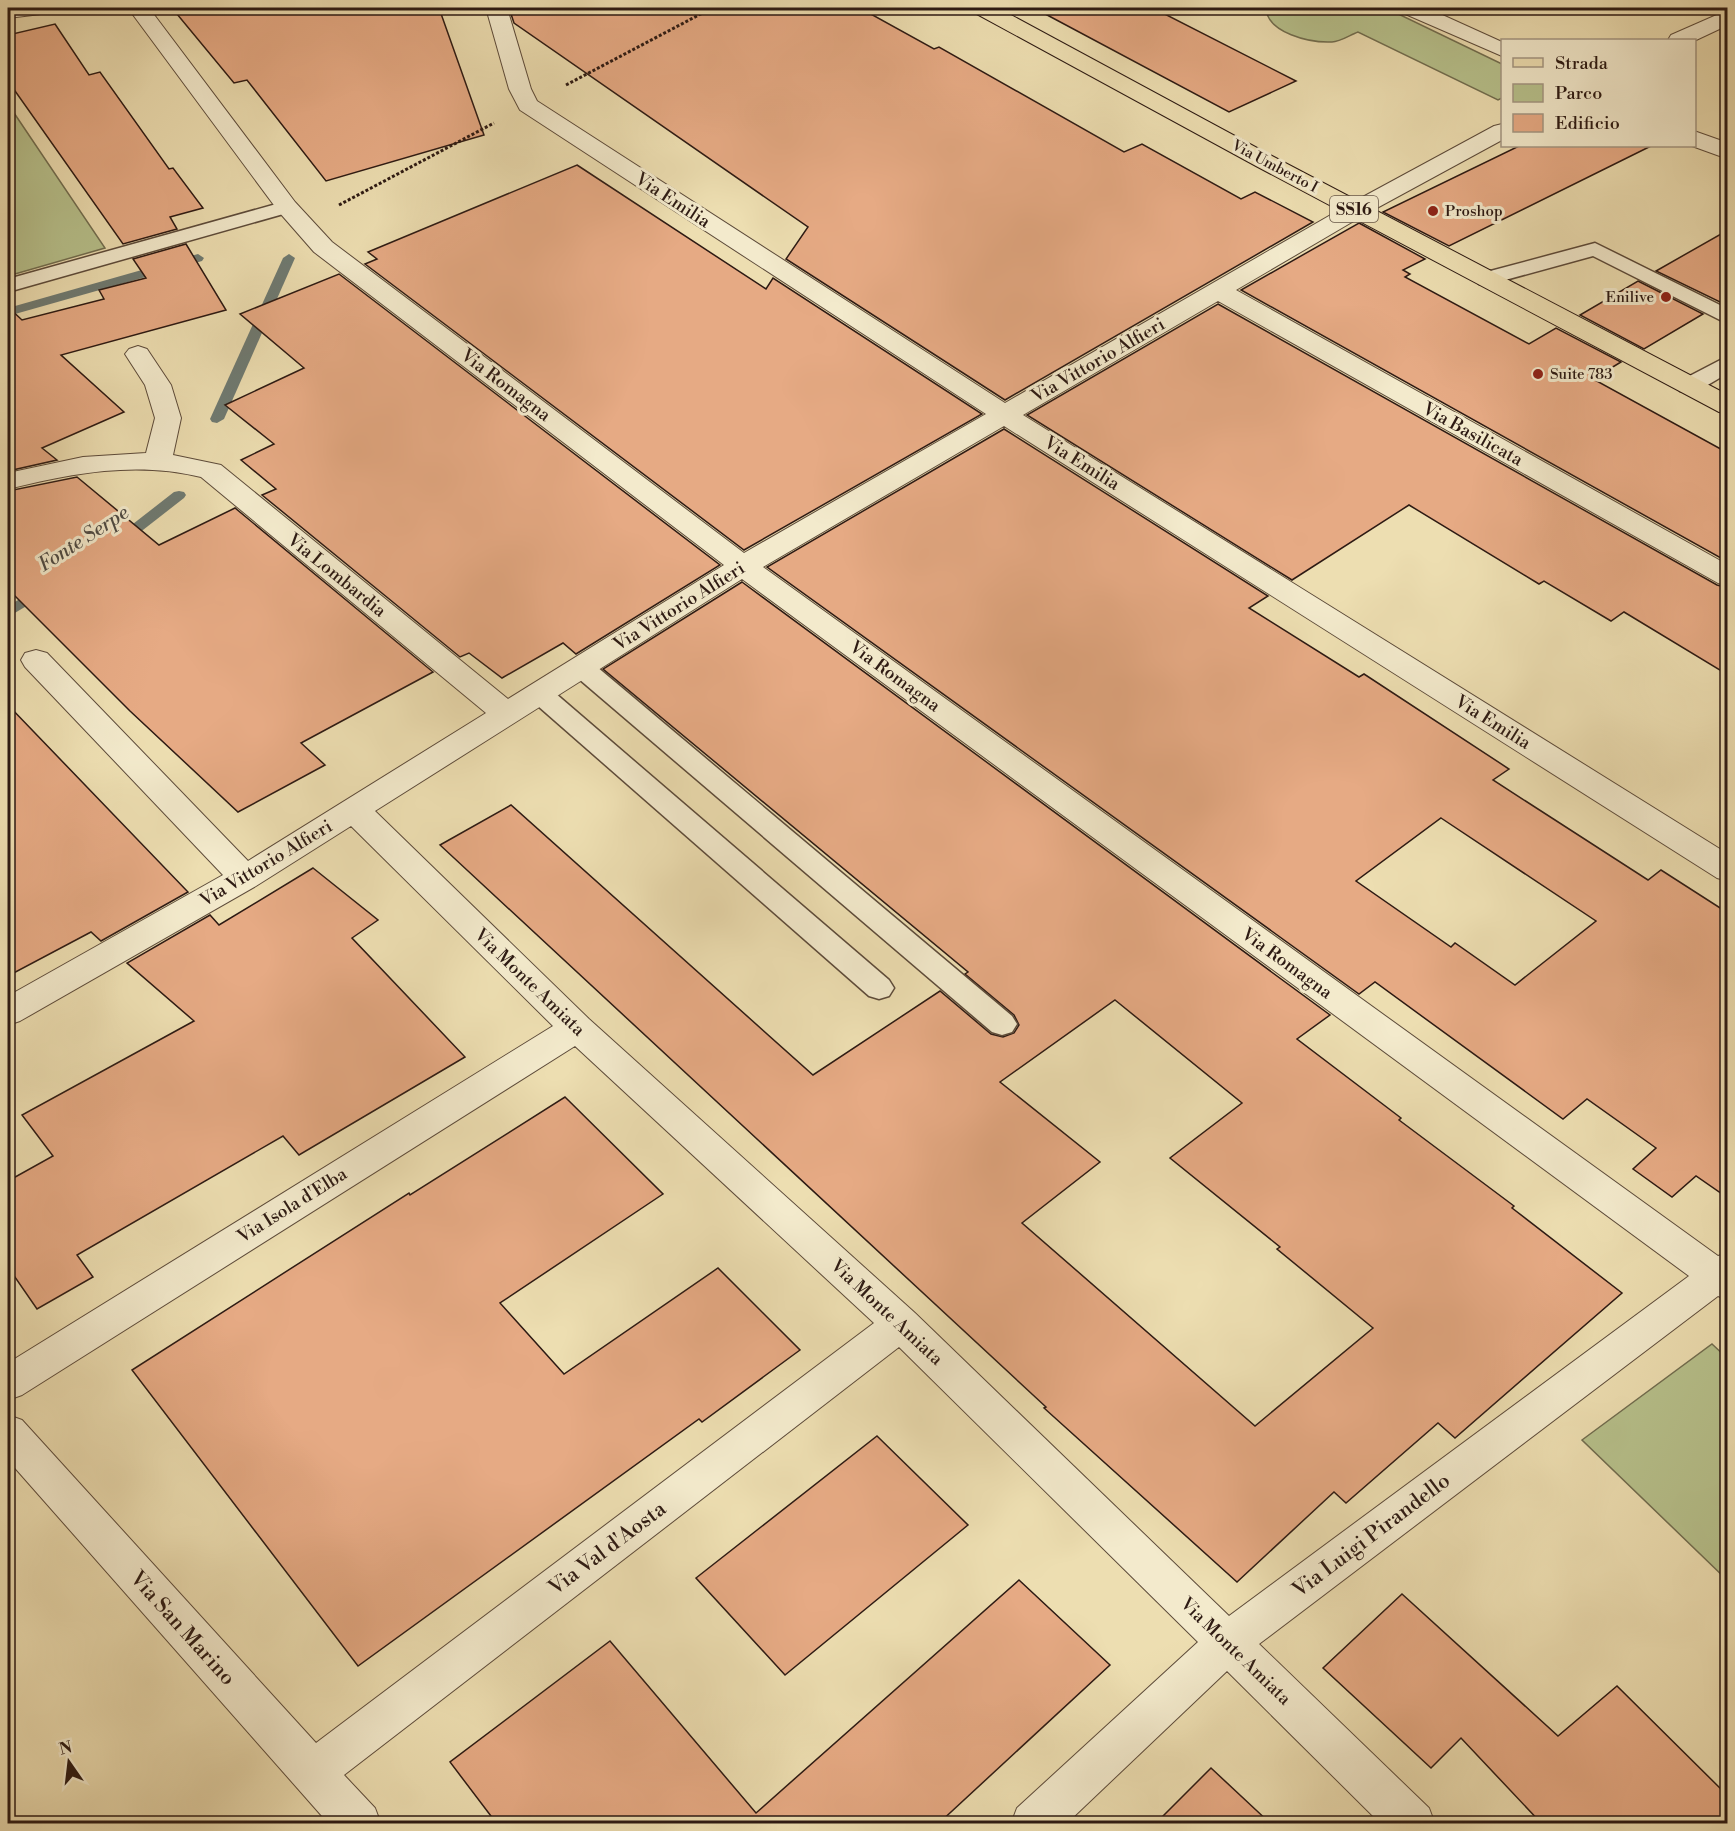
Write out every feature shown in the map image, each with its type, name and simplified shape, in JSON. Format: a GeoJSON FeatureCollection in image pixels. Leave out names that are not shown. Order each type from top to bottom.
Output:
{"type":"FeatureCollection","features":[{"type":"Feature","properties":{"kind":"main road","name":"Via Umberto I"},"geometry":{"type":"LineString","coordinates":[[983,8],[1356,210],[1728,406]]}},
{"type":"Feature","properties":{"kind":"street"},"geometry":{"type":"LineString","coordinates":[[8,12],[41,8]]}},
{"type":"Feature","properties":{"kind":"street","name":"Via Romagna"},"geometry":{"type":"LineString","coordinates":[[138,8],[294,216],[323,247],[743,566],[1724,1276]]}},
{"type":"Feature","properties":{"kind":"street","name":"Via Emilia"},"geometry":{"type":"LineString","coordinates":[[496,8],[520,89],[528,105],[546,118],[1005,414],[1728,870]]}},
{"type":"Feature","properties":{"kind":"street"},"geometry":{"type":"LineString","coordinates":[[1411,8],[1501,49]]}},
{"type":"Feature","properties":{"kind":"street"},"geometry":{"type":"LineString","coordinates":[[1681,39],[1728,16]]}},
{"type":"Feature","properties":{"kind":"street","name":"Via Vittorio Alfieri"},"geometry":{"type":"LineString","coordinates":[[8,1012],[245,878],[743,566],[1356,210],[1501,132]]}},
{"type":"Feature","properties":{"kind":"street"},"geometry":{"type":"LineString","coordinates":[[1696,138],[1728,152]]}},
{"type":"Feature","properties":{"kind":"street","name":"Via Basilicata"},"geometry":{"type":"LineString","coordinates":[[1218,290],[1728,578]]}},
{"type":"Feature","properties":{"kind":"street"},"geometry":{"type":"LineString","coordinates":[[138,354],[158,385],[168,418],[158,460]]}},
{"type":"Feature","properties":{"kind":"street","name":"Via Lombardia"},"geometry":{"type":"LineString","coordinates":[[8,481],[103,462],[158,460],[185,463],[211,471],[506,714]]}},
{"type":"Feature","properties":{"kind":"street"},"geometry":{"type":"LineString","coordinates":[[36,660],[245,878]]}},
{"type":"Feature","properties":{"kind":"street","name":"Via Monte Amiata"},"geometry":{"type":"LineString","coordinates":[[353,809],[577,1028],[901,1324],[1413,1824]]}},
{"type":"Feature","properties":{"kind":"street","name":"Via Isola d'Elba"},"geometry":{"type":"LineString","coordinates":[[8,1383],[577,1028]]}},
{"type":"Feature","properties":{"kind":"street","name":"Via Luigi Pirandello"},"geometry":{"type":"LineString","coordinates":[[1033,1824],[1227,1643],[1724,1276]]}},
{"type":"Feature","properties":{"kind":"street","name":"Via Val d'Aosta"},"geometry":{"type":"LineString","coordinates":[[313,1772],[901,1324]]}},
{"type":"Feature","properties":{"kind":"street","name":"Via San Marino"},"geometry":{"type":"LineString","coordinates":[[8,1432],[359,1824]]}},
{"type":"Feature","properties":{"kind":"lane"},"geometry":{"type":"LineString","coordinates":[[8,286],[294,216]]}},
{"type":"Feature","properties":{"kind":"lane"},"geometry":{"type":"LineString","coordinates":[[1487,279],[1595,249],[1728,318]]}},
{"type":"Feature","properties":{"kind":"lane"},"geometry":{"type":"LineString","coordinates":[[1688,386],[1728,363]]}},
{"type":"Feature","properties":{"kind":"lane"},"geometry":{"type":"LineString","coordinates":[[581,667],[1002,1024]]}},
{"type":"Feature","properties":{"kind":"lane"},"geometry":{"type":"LineString","coordinates":[[539,693],[879,988]]}},
{"type":"Feature","properties":{"kind":"path"},"geometry":{"type":"LineString","coordinates":[[557,90],[712,8]]}},
{"type":"Feature","properties":{"kind":"path"},"geometry":{"type":"LineString","coordinates":[[294,216],[476,133]]}},
{"type":"Feature","properties":{"kind":"green space"},"geometry":{"type":"Polygon","coordinates":[[[1266,8],[1386,8],[1501,64],[1501,98],[1498,100],[1358,32],[1332,42],[1313,41],[1291,35],[1274,24],[1268,17],[1266,8]]]}},
{"type":"Feature","properties":{"kind":"green space"},"geometry":{"type":"Polygon","coordinates":[[[8,104],[105,248],[8,276],[8,104]]]}},
{"type":"Feature","properties":{"kind":"green space"},"geometry":{"type":"Polygon","coordinates":[[[1712,1344],[1727,1358],[1727,1580],[1582,1440],[1712,1344]]]}},
{"type":"Feature","properties":{"kind":"building"},"geometry":{"type":"Polygon","coordinates":[[[172,8],[439,8],[484,135],[326,181],[247,80],[234,83],[172,8]]]}},
{"type":"Feature","properties":{"kind":"building"},"geometry":{"type":"Polygon","coordinates":[[[509,8],[860,8],[934,49],[939,47],[1124,152],[1142,144],[1241,199],[1255,192],[1313,222],[1005,400],[786,259],[808,227],[514,23],[509,8]]]}},
{"type":"Feature","properties":{"kind":"building"},"geometry":{"type":"Polygon","coordinates":[[[1034,8],[1153,8],[1296,81],[1229,112],[1034,8]]]}},
{"type":"Feature","properties":{"kind":"building"},"geometry":{"type":"Polygon","coordinates":[[[55,24],[89,75],[100,72],[169,169],[173,168],[203,208],[170,217],[177,229],[123,244],[8,81],[8,35],[55,24]]]}},
{"type":"Feature","properties":{"kind":"building"},"geometry":{"type":"Polygon","coordinates":[[[1517,147],[1649,147],[1449,246],[1383,212],[1517,147]]]}},
{"type":"Feature","properties":{"kind":"building"},"geometry":{"type":"Polygon","coordinates":[[[577,165],[766,289],[773,278],[982,414],[744,550],[365,264],[377,259],[368,252],[577,165]]]}},
{"type":"Feature","properties":{"kind":"building"},"geometry":{"type":"Polygon","coordinates":[[[1359,223],[1425,259],[1403,270],[1410,274],[1405,277],[1529,344],[1556,328],[1621,362],[1593,379],[1728,453],[1728,562],[1241,290],[1359,223]]]}},
{"type":"Feature","properties":{"kind":"building"},"geometry":{"type":"Polygon","coordinates":[[[1728,230],[1728,300],[1722,303],[1656,271],[1728,230]]]}},
{"type":"Feature","properties":{"kind":"building"},"geometry":{"type":"Polygon","coordinates":[[[186,244],[226,310],[61,355],[124,412],[42,448],[57,460],[8,471],[8,307],[22,320],[104,299],[99,290],[146,278],[133,259],[186,244]]]}},
{"type":"Feature","properties":{"kind":"building"},"geometry":{"type":"Polygon","coordinates":[[[339,274],[720,565],[576,654],[563,643],[502,678],[469,653],[460,657],[262,495],[276,489],[241,460],[274,444],[225,405],[304,368],[240,314],[339,274]]]}},
{"type":"Feature","properties":{"kind":"building"},"geometry":{"type":"Polygon","coordinates":[[[1638,281],[1703,314],[1644,349],[1580,315],[1638,281]]]}},
{"type":"Feature","properties":{"kind":"building"},"geometry":{"type":"Polygon","coordinates":[[[1218,304],[1717,585],[1728,588],[1728,675],[1624,612],[1611,621],[1544,581],[1539,584],[1409,505],[1292,580],[1027,415],[1218,304]]]}},
{"type":"Feature","properties":{"kind":"building"},"geometry":{"type":"Polygon","coordinates":[[[1004,429],[1268,596],[1249,608],[1359,677],[1364,674],[1509,769],[1493,780],[1648,880],[1661,870],[1728,913],[1728,1198],[1696,1176],[1672,1197],[1633,1169],[1656,1148],[1587,1099],[1563,1119],[1375,982],[1359,994],[767,567],[1004,429]],[[1441,818],[1356,881],[1451,947],[1455,943],[1515,985],[1596,921],[1441,818]]]}},
{"type":"Feature","properties":{"kind":"building"},"geometry":{"type":"Polygon","coordinates":[[[77,477],[159,545],[235,508],[433,672],[301,743],[325,765],[238,812],[130,711],[8,589],[8,491],[77,477]]]}},
{"type":"Feature","properties":{"kind":"building"},"geometry":{"type":"Polygon","coordinates":[[[742,582],[1330,1015],[1297,1039],[1401,1118],[1399,1120],[1514,1206],[1512,1208],[1622,1293],[1455,1438],[1438,1423],[1346,1503],[1334,1492],[1237,1582],[1044,1408],[1046,1407],[440,845],[511,805],[813,1075],[940,991],[991,1034],[1003,1037],[1014,1033],[1019,1025],[1014,1015],[965,974],[968,972],[603,669],[742,582]],[[1115,1000],[1000,1082],[1100,1162],[1022,1223],[1255,1426],[1373,1328],[1277,1249],[1280,1247],[1170,1158],[1242,1103],[1115,1000]]]}},
{"type":"Feature","properties":{"kind":"building"},"geometry":{"type":"Polygon","coordinates":[[[8,705],[188,892],[101,941],[91,932],[8,976],[8,705]]]}},
{"type":"Feature","properties":{"kind":"building"},"geometry":{"type":"Polygon","coordinates":[[[313,868],[378,920],[352,938],[465,1057],[299,1155],[283,1136],[77,1255],[93,1277],[37,1309],[8,1267],[8,1181],[53,1156],[22,1115],[194,1021],[127,963],[210,915],[219,925],[313,868]]]}},
{"type":"Feature","properties":{"kind":"building"},"geometry":{"type":"Polygon","coordinates":[[[565,1097],[663,1194],[500,1303],[564,1374],[718,1268],[800,1350],[702,1422],[699,1419],[358,1666],[132,1370],[409,1193],[410,1195],[565,1097]]]}},
{"type":"Feature","properties":{"kind":"building"},"geometry":{"type":"Polygon","coordinates":[[[877,1436],[968,1525],[785,1675],[696,1578],[877,1436]]]}},
{"type":"Feature","properties":{"kind":"building"},"geometry":{"type":"Polygon","coordinates":[[[1019,1580],[1110,1665],[938,1824],[497,1824],[450,1762],[610,1641],[756,1813],[1019,1580]]]}},
{"type":"Feature","properties":{"kind":"building"},"geometry":{"type":"Polygon","coordinates":[[[1402,1594],[1558,1736],[1617,1686],[1728,1796],[1728,1824],[1542,1824],[1461,1738],[1431,1768],[1323,1668],[1402,1594]]]}},
{"type":"Feature","properties":{"kind":"building"},"geometry":{"type":"Polygon","coordinates":[[[1211,1768],[1271,1824],[1155,1824],[1211,1768]]]}},
{"type":"Feature","properties":{"kind":"waterway","name":"Fonte Serpe"},"geometry":{"type":"LineString","coordinates":[[8,312],[198,258]]}},
{"type":"Feature","properties":{"kind":"waterway","name":"Fonte Serpe"},"geometry":{"type":"LineString","coordinates":[[217,419],[289,258]]}},
{"type":"Feature","properties":{"kind":"waterway","name":"Fonte Serpe"},"geometry":{"type":"LineString","coordinates":[[120,541],[179,495]]}},
{"type":"Feature","properties":{"kind":"waterway","name":"Fonte Serpe"},"geometry":{"type":"LineString","coordinates":[[8,612],[40,592]]}},
{"type":"Feature","properties":{"kind":"place","name":"Proshop"},"geometry":{"type":"Point","coordinates":[1433,211]}},
{"type":"Feature","properties":{"kind":"place","name":"Enilive"},"geometry":{"type":"Point","coordinates":[1666,297]}},
{"type":"Feature","properties":{"kind":"place","name":"Suite 783"},"geometry":{"type":"Point","coordinates":[1538,374]}}]}
